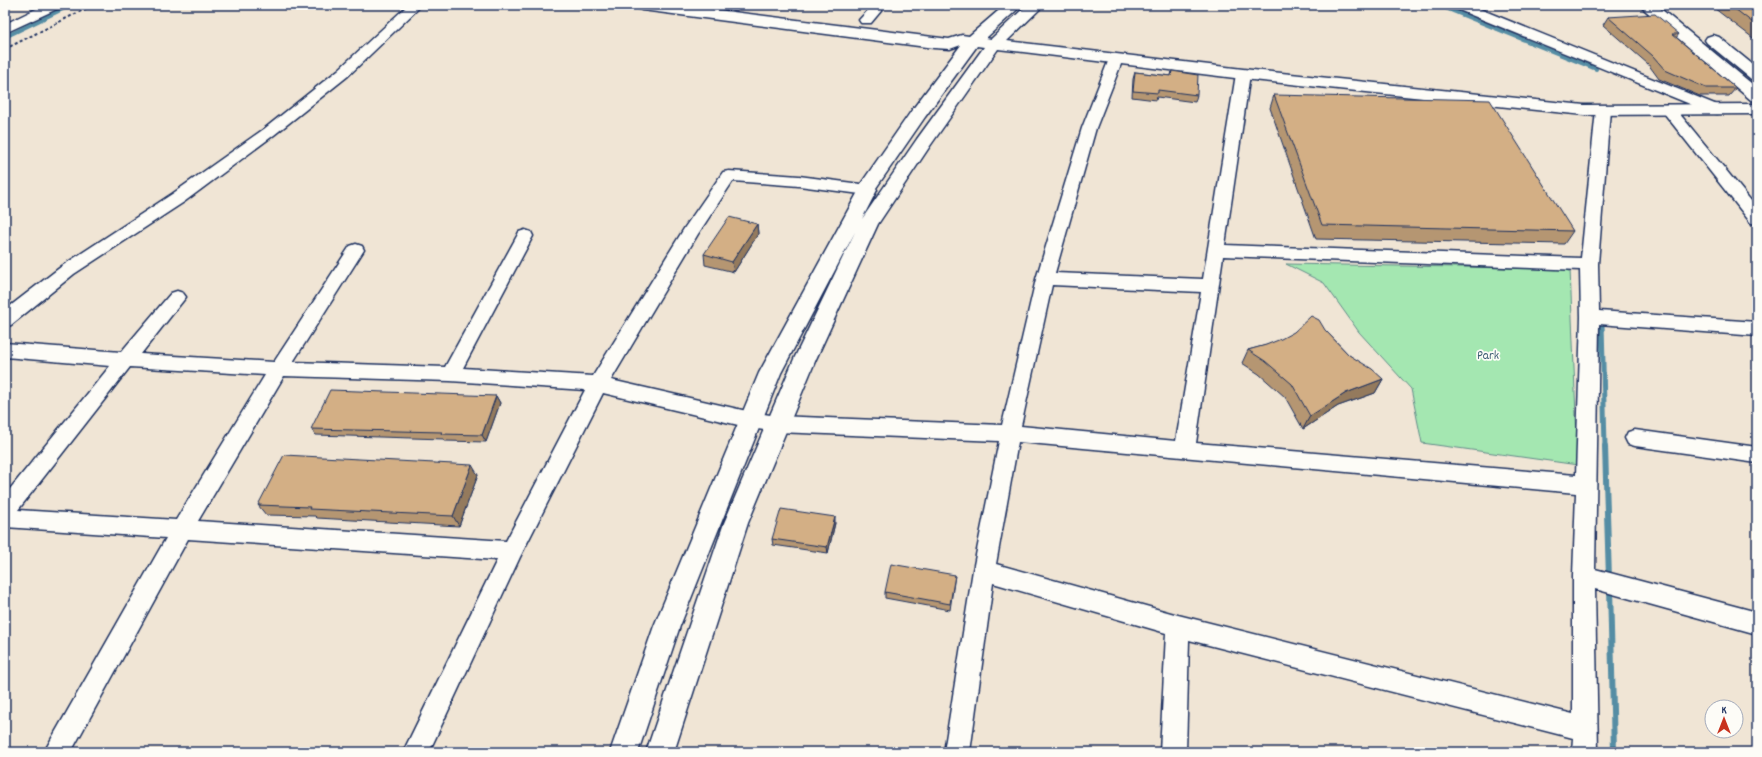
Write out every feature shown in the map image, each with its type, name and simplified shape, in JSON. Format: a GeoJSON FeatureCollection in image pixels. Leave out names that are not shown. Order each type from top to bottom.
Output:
{"type":"FeatureCollection","features":[{"type":"Feature","properties":{"kind":"street"},"geometry":{"type":"LineString","coordinates":[[5,29],[54,5]]}},
{"type":"Feature","properties":{"kind":"street"},"geometry":{"type":"LineString","coordinates":[[5,320],[68,270],[178,198],[269,132],[343,73],[416,5]]}},
{"type":"Feature","properties":{"kind":"street"},"geometry":{"type":"LineString","coordinates":[[642,5],[934,43],[950,44],[967,41],[1243,74],[1584,110],[1757,109]]}},
{"type":"Feature","properties":{"kind":"street"},"geometry":{"type":"LineString","coordinates":[[749,5],[904,24]]}},
{"type":"Feature","properties":{"kind":"street"},"geometry":{"type":"LineString","coordinates":[[866,20],[880,5]]}},
{"type":"Feature","properties":{"kind":"street"},"geometry":{"type":"LineString","coordinates":[[624,752],[667,626],[770,373],[868,190],[867,188],[967,41],[1014,5]]}},
{"type":"Feature","properties":{"kind":"street"},"geometry":{"type":"LineString","coordinates":[[660,752],[736,523],[804,359],[869,223],[923,143],[994,44],[1036,5]]}},
{"type":"Feature","properties":{"kind":"street"},"geometry":{"type":"LineString","coordinates":[[1459,5],[1717,110]]}},
{"type":"Feature","properties":{"kind":"street"},"geometry":{"type":"LineString","coordinates":[[1647,5],[1757,96]]}},
{"type":"Feature","properties":{"kind":"street"},"geometry":{"type":"LineString","coordinates":[[942,29],[967,41]]}},
{"type":"Feature","properties":{"kind":"street"},"geometry":{"type":"LineString","coordinates":[[1699,29],[1757,76]]}},
{"type":"Feature","properties":{"kind":"street"},"geometry":{"type":"LineString","coordinates":[[957,752],[984,570],[1010,433],[1045,278],[1089,128],[1116,59]]}},
{"type":"Feature","properties":{"kind":"street"},"geometry":{"type":"LineString","coordinates":[[1185,450],[1243,74]]}},
{"type":"Feature","properties":{"kind":"street"},"geometry":{"type":"LineString","coordinates":[[1585,752],[1585,729],[1601,580],[1586,485],[1590,317],[1589,264],[1602,110]]}},
{"type":"Feature","properties":{"kind":"street"},"geometry":{"type":"LineString","coordinates":[[1669,110],[1757,219]]}},
{"type":"Feature","properties":{"kind":"street"},"geometry":{"type":"LineString","coordinates":[[416,752],[512,551],[598,384],[691,231],[729,176],[799,181],[868,190]]}},
{"type":"Feature","properties":{"kind":"street"},"geometry":{"type":"LineString","coordinates":[[450,374],[524,236]]}},
{"type":"Feature","properties":{"kind":"street"},"geometry":{"type":"LineString","coordinates":[[56,752],[182,529],[279,369],[356,250]]}},
{"type":"Feature","properties":{"kind":"street"},"geometry":{"type":"LineString","coordinates":[[1216,250],[1589,264]]}},
{"type":"Feature","properties":{"kind":"street"},"geometry":{"type":"LineString","coordinates":[[1045,278],[1211,286]]}},
{"type":"Feature","properties":{"kind":"street"},"geometry":{"type":"LineString","coordinates":[[5,511],[177,297]]}},
{"type":"Feature","properties":{"kind":"street"},"geometry":{"type":"LineString","coordinates":[[1590,317],[1757,329]]}},
{"type":"Feature","properties":{"kind":"street"},"geometry":{"type":"LineString","coordinates":[[5,350],[79,357],[279,369],[450,374],[598,384],[751,420],[777,424],[1010,433],[1586,485]]}},
{"type":"Feature","properties":{"kind":"street"},"geometry":{"type":"LineString","coordinates":[[1634,438],[1757,455]]}},
{"type":"Feature","properties":{"kind":"street"},"geometry":{"type":"LineString","coordinates":[[5,518],[512,551]]}},
{"type":"Feature","properties":{"kind":"street"},"geometry":{"type":"LineString","coordinates":[[984,570],[1178,626],[1585,729]]}},
{"type":"Feature","properties":{"kind":"street"},"geometry":{"type":"LineString","coordinates":[[1601,580],[1757,623]]}},
{"type":"Feature","properties":{"kind":"street"},"geometry":{"type":"LineString","coordinates":[[1173,752],[1178,626]]}},
{"type":"Feature","properties":{"kind":"path"},"geometry":{"type":"LineString","coordinates":[[5,49],[93,5]]}},
{"type":"Feature","properties":{"kind":"green space","name":"Park"},"geometry":{"type":"Polygon","coordinates":[[[1286,264],[1570,269],[1578,465],[1422,443],[1411,389],[1359,332],[1324,283],[1286,264]]]}},
{"type":"Feature","properties":{"kind":"building"},"geometry":{"type":"Polygon","coordinates":[[[1730,5],[1757,5],[1757,26],[1730,5]]]}},
{"type":"Feature","properties":{"kind":"building"},"geometry":{"type":"Polygon","coordinates":[[[1655,14],[1679,34],[1672,34],[1736,88],[1706,88],[1665,70],[1653,56],[1608,17],[1655,14]]]}},
{"type":"Feature","properties":{"kind":"building"},"geometry":{"type":"Polygon","coordinates":[[[1172,71],[1198,75],[1197,95],[1158,90],[1158,93],[1133,91],[1135,72],[1171,76],[1172,71]]]}},
{"type":"Feature","properties":{"kind":"building"},"geometry":{"type":"Polygon","coordinates":[[[1274,95],[1490,100],[1573,231],[1322,225],[1274,95]]]}},
{"type":"Feature","properties":{"kind":"building"},"geometry":{"type":"Polygon","coordinates":[[[729,217],[757,224],[732,262],[704,254],[729,217]]]}},
{"type":"Feature","properties":{"kind":"building"},"geometry":{"type":"Polygon","coordinates":[[[1311,316],[1319,320],[1325,330],[1349,355],[1372,369],[1383,379],[1346,393],[1310,416],[1292,384],[1265,361],[1248,350],[1266,345],[1294,332],[1311,316]]]}},
{"type":"Feature","properties":{"kind":"building"},"geometry":{"type":"Polygon","coordinates":[[[330,390],[496,396],[482,435],[441,434],[442,432],[311,429],[330,390]]]}},
{"type":"Feature","properties":{"kind":"building"},"geometry":{"type":"Polygon","coordinates":[[[284,455],[472,465],[453,516],[258,505],[284,455]]]}},
{"type":"Feature","properties":{"kind":"building"},"geometry":{"type":"Polygon","coordinates":[[[781,509],[835,517],[827,547],[772,539],[781,509]]]}},
{"type":"Feature","properties":{"kind":"building"},"geometry":{"type":"Polygon","coordinates":[[[891,564],[955,575],[950,604],[885,592],[891,564]]]}},
{"type":"Feature","properties":{"kind":"waterway"},"geometry":{"type":"LineString","coordinates":[[5,37],[71,5]]}},
{"type":"Feature","properties":{"kind":"waterway"},"geometry":{"type":"LineString","coordinates":[[1438,5],[1596,69]]}},
{"type":"Feature","properties":{"kind":"waterway"},"geometry":{"type":"LineString","coordinates":[[1602,323],[1605,447]]}},
{"type":"Feature","properties":{"kind":"waterway"},"geometry":{"type":"LineString","coordinates":[[1605,446],[1609,579]]}},
{"type":"Feature","properties":{"kind":"waterway"},"geometry":{"type":"LineString","coordinates":[[1610,587],[1614,752]]}}]}
